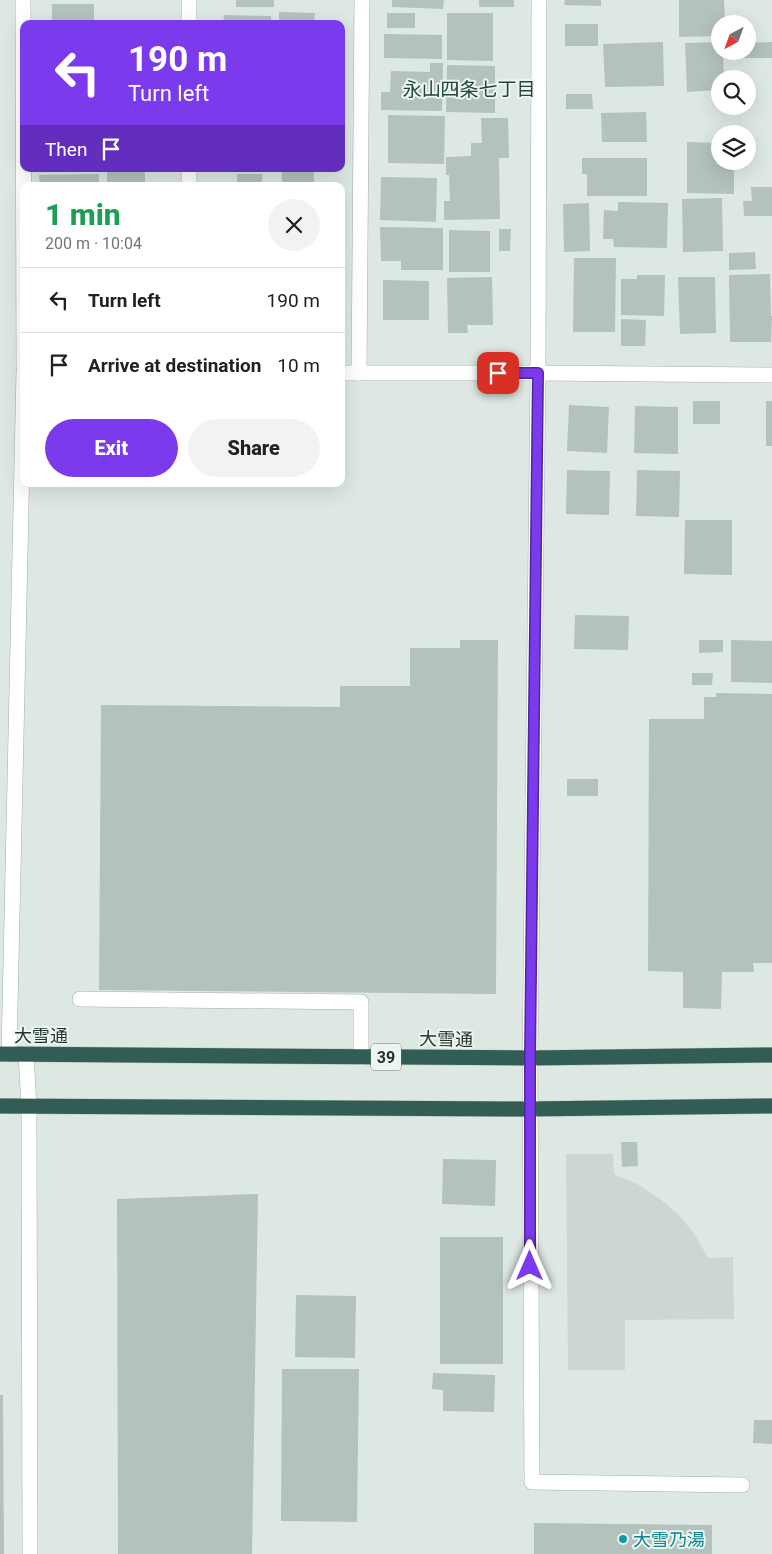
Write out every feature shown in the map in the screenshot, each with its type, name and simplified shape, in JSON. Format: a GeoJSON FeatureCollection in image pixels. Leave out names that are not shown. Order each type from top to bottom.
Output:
{"type":"FeatureCollection","features":[{"type":"Feature","properties":{"kind":"highway","name":"大雪通"},"geometry":{"type":"LineString","coordinates":[[5,1054],[530,1058],[772,1055]]}},
{"type":"Feature","properties":{"kind":"highway"},"geometry":{"type":"LineString","coordinates":[[0,1106],[529,1109],[772,1106]]}},
{"type":"Feature","properties":{"kind":"street"},"geometry":{"type":"LineString","coordinates":[[23,0],[23,20]]}},
{"type":"Feature","properties":{"kind":"street"},"geometry":{"type":"LineString","coordinates":[[189,0],[189,20]]}},
{"type":"Feature","properties":{"kind":"street"},"geometry":{"type":"LineString","coordinates":[[359,373],[362,0]]}},
{"type":"Feature","properties":{"kind":"street"},"geometry":{"type":"LineString","coordinates":[[539,0],[538,373],[529,1109],[532,1482],[742,1485]]}},
{"type":"Feature","properties":{"kind":"street"},"geometry":{"type":"LineString","coordinates":[[345,374],[772,375]]}},
{"type":"Feature","properties":{"kind":"street"},"geometry":{"type":"LineString","coordinates":[[5,1054],[21,487]]}},
{"type":"Feature","properties":{"kind":"street"},"geometry":{"type":"LineString","coordinates":[[80,999],[361,1002],[361,1057]]}},
{"type":"Feature","properties":{"kind":"street"},"geometry":{"type":"LineString","coordinates":[[26,1054],[28,1106],[30,1554]]}},
{"type":"Feature","properties":{"kind":"shaded area"},"geometry":{"type":"Polygon","coordinates":[[[566,1154],[613,1154],[614,1174],[637,1184],[659,1198],[679,1215],[695,1235],[708,1258],[733,1257],[734,1319],[625,1320],[625,1370],[568,1370],[566,1154]]]}},
{"type":"Feature","properties":{"kind":"building"},"geometry":{"type":"Polygon","coordinates":[[[236,0],[274,0],[274,7],[236,7],[236,0]]]}},
{"type":"Feature","properties":{"kind":"building"},"geometry":{"type":"Polygon","coordinates":[[[392,0],[444,0],[443,9],[392,7],[392,0]]]}},
{"type":"Feature","properties":{"kind":"building"},"geometry":{"type":"Polygon","coordinates":[[[479,0],[514,0],[514,7],[479,7],[479,0]]]}},
{"type":"Feature","properties":{"kind":"building"},"geometry":{"type":"Polygon","coordinates":[[[565,0],[601,0],[601,6],[564,5],[565,0]]]}},
{"type":"Feature","properties":{"kind":"building"},"geometry":{"type":"Polygon","coordinates":[[[679,0],[724,0],[725,15],[711,15],[711,36],[679,37],[679,0]]]}},
{"type":"Feature","properties":{"kind":"building"},"geometry":{"type":"Polygon","coordinates":[[[52,4],[94,4],[94,20],[52,20],[52,4]]]}},
{"type":"Feature","properties":{"kind":"building"},"geometry":{"type":"Polygon","coordinates":[[[279,12],[315,13],[314,20],[279,20],[279,12]]]}},
{"type":"Feature","properties":{"kind":"building"},"geometry":{"type":"Polygon","coordinates":[[[387,13],[415,13],[415,28],[387,28],[387,13]]]}},
{"type":"Feature","properties":{"kind":"building"},"geometry":{"type":"Polygon","coordinates":[[[447,13],[493,13],[493,61],[447,60],[447,13]]]}},
{"type":"Feature","properties":{"kind":"building"},"geometry":{"type":"Polygon","coordinates":[[[224,15],[271,16],[271,20],[223,20],[224,15]]]}},
{"type":"Feature","properties":{"kind":"building"},"geometry":{"type":"Polygon","coordinates":[[[565,24],[598,24],[598,46],[565,46],[565,24]]]}},
{"type":"Feature","properties":{"kind":"building"},"geometry":{"type":"Polygon","coordinates":[[[384,34],[442,35],[442,59],[384,58],[384,34]]]}},
{"type":"Feature","properties":{"kind":"building"},"geometry":{"type":"Polygon","coordinates":[[[663,42],[664,86],[605,87],[603,44],[663,42]]]}},
{"type":"Feature","properties":{"kind":"building"},"geometry":{"type":"Polygon","coordinates":[[[711,42],[711,60],[723,60],[724,70],[711,70],[711,91],[687,92],[685,43],[711,42]]]}},
{"type":"Feature","properties":{"kind":"building"},"geometry":{"type":"Polygon","coordinates":[[[772,42],[772,58],[756,58],[756,43],[772,42]]]}},
{"type":"Feature","properties":{"kind":"building"},"geometry":{"type":"Polygon","coordinates":[[[430,63],[443,63],[442,111],[381,110],[381,92],[390,92],[391,71],[430,72],[430,63]]]}},
{"type":"Feature","properties":{"kind":"building"},"geometry":{"type":"Polygon","coordinates":[[[447,65],[495,66],[495,113],[446,112],[447,65]]]}},
{"type":"Feature","properties":{"kind":"building"},"geometry":{"type":"Polygon","coordinates":[[[566,94],[592,94],[593,109],[566,109],[566,94]]]}},
{"type":"Feature","properties":{"kind":"building"},"geometry":{"type":"Polygon","coordinates":[[[646,112],[647,142],[602,142],[601,113],[646,112]]]}},
{"type":"Feature","properties":{"kind":"building"},"geometry":{"type":"Polygon","coordinates":[[[388,115],[445,116],[444,164],[388,163],[388,115]]]}},
{"type":"Feature","properties":{"kind":"building"},"geometry":{"type":"Polygon","coordinates":[[[481,118],[508,118],[509,158],[499,158],[500,219],[444,220],[444,201],[450,201],[449,175],[446,175],[446,157],[471,156],[471,143],[482,143],[481,118]]]}},
{"type":"Feature","properties":{"kind":"building"},"geometry":{"type":"Polygon","coordinates":[[[687,142],[711,143],[711,170],[734,170],[734,194],[687,193],[687,142]]]}},
{"type":"Feature","properties":{"kind":"building"},"geometry":{"type":"Polygon","coordinates":[[[582,158],[647,158],[647,196],[587,196],[587,174],[582,174],[582,158]]]}},
{"type":"Feature","properties":{"kind":"building"},"geometry":{"type":"Polygon","coordinates":[[[107,172],[145,172],[145,182],[107,182],[107,172]]]}},
{"type":"Feature","properties":{"kind":"building"},"geometry":{"type":"Polygon","coordinates":[[[282,172],[314,172],[314,182],[282,182],[282,172]]]}},
{"type":"Feature","properties":{"kind":"building"},"geometry":{"type":"Polygon","coordinates":[[[99,174],[99,182],[40,182],[39,175],[99,174]]]}},
{"type":"Feature","properties":{"kind":"building"},"geometry":{"type":"Polygon","coordinates":[[[237,174],[262,174],[262,182],[237,182],[237,174]]]}},
{"type":"Feature","properties":{"kind":"building"},"geometry":{"type":"Polygon","coordinates":[[[381,177],[437,178],[436,222],[380,220],[381,177]]]}},
{"type":"Feature","properties":{"kind":"building"},"geometry":{"type":"Polygon","coordinates":[[[751,187],[772,187],[772,216],[744,216],[743,201],[752,201],[751,187]]]}},
{"type":"Feature","properties":{"kind":"building"},"geometry":{"type":"Polygon","coordinates":[[[722,198],[723,251],[683,252],[682,199],[722,198]]]}},
{"type":"Feature","properties":{"kind":"building"},"geometry":{"type":"Polygon","coordinates":[[[618,202],[668,203],[667,248],[614,247],[613,239],[603,239],[604,210],[618,211],[618,202]]]}},
{"type":"Feature","properties":{"kind":"building"},"geometry":{"type":"Polygon","coordinates":[[[589,203],[590,251],[564,252],[563,204],[589,203]]]}},
{"type":"Feature","properties":{"kind":"building"},"geometry":{"type":"Polygon","coordinates":[[[380,227],[443,228],[443,270],[401,270],[401,261],[381,261],[380,227]]]}},
{"type":"Feature","properties":{"kind":"building"},"geometry":{"type":"Polygon","coordinates":[[[499,229],[511,229],[510,251],[499,251],[499,229]]]}},
{"type":"Feature","properties":{"kind":"building"},"geometry":{"type":"Polygon","coordinates":[[[449,230],[490,231],[490,272],[449,272],[449,230]]]}},
{"type":"Feature","properties":{"kind":"building"},"geometry":{"type":"Polygon","coordinates":[[[755,252],[756,269],[729,270],[729,253],[755,252]]]}},
{"type":"Feature","properties":{"kind":"building"},"geometry":{"type":"Polygon","coordinates":[[[574,258],[616,258],[615,332],[573,332],[574,258]]]}},
{"type":"Feature","properties":{"kind":"building"},"geometry":{"type":"Polygon","coordinates":[[[770,274],[771,342],[730,342],[729,275],[770,274]]]}},
{"type":"Feature","properties":{"kind":"building"},"geometry":{"type":"Polygon","coordinates":[[[637,275],[665,275],[664,316],[621,315],[621,279],[637,279],[637,275]]]}},
{"type":"Feature","properties":{"kind":"building"},"geometry":{"type":"Polygon","coordinates":[[[492,277],[493,325],[467,325],[468,333],[448,333],[447,278],[492,277]]]}},
{"type":"Feature","properties":{"kind":"building"},"geometry":{"type":"Polygon","coordinates":[[[678,277],[715,277],[716,333],[680,334],[678,277]]]}},
{"type":"Feature","properties":{"kind":"building"},"geometry":{"type":"Polygon","coordinates":[[[383,280],[429,281],[429,320],[383,320],[383,280]]]}},
{"type":"Feature","properties":{"kind":"building"},"geometry":{"type":"Polygon","coordinates":[[[621,319],[646,320],[645,346],[621,346],[621,319]]]}},
{"type":"Feature","properties":{"kind":"building"},"geometry":{"type":"Polygon","coordinates":[[[693,401],[720,401],[720,424],[693,424],[693,401]]]}},
{"type":"Feature","properties":{"kind":"building"},"geometry":{"type":"Polygon","coordinates":[[[766,401],[772,401],[772,446],[766,446],[766,401]]]}},
{"type":"Feature","properties":{"kind":"building"},"geometry":{"type":"Polygon","coordinates":[[[569,405],[609,407],[607,453],[567,451],[569,405]]]}},
{"type":"Feature","properties":{"kind":"building"},"geometry":{"type":"Polygon","coordinates":[[[635,406],[678,407],[678,454],[634,453],[635,406]]]}},
{"type":"Feature","properties":{"kind":"building"},"geometry":{"type":"Polygon","coordinates":[[[567,470],[610,471],[609,515],[566,514],[567,470]]]}},
{"type":"Feature","properties":{"kind":"building"},"geometry":{"type":"Polygon","coordinates":[[[637,470],[680,471],[679,517],[636,516],[637,470]]]}},
{"type":"Feature","properties":{"kind":"building"},"geometry":{"type":"Polygon","coordinates":[[[685,520],[732,520],[732,575],[684,574],[685,520]]]}},
{"type":"Feature","properties":{"kind":"building"},"geometry":{"type":"Polygon","coordinates":[[[575,615],[629,616],[628,650],[574,649],[575,615]]]}},
{"type":"Feature","properties":{"kind":"building"},"geometry":{"type":"Polygon","coordinates":[[[460,640],[498,640],[496,994],[99,990],[101,705],[340,707],[340,686],[410,686],[410,648],[460,648],[460,640]]]}},
{"type":"Feature","properties":{"kind":"building"},"geometry":{"type":"Polygon","coordinates":[[[699,640],[723,640],[723,652],[699,653],[699,640]]]}},
{"type":"Feature","properties":{"kind":"building"},"geometry":{"type":"Polygon","coordinates":[[[731,640],[772,641],[772,683],[731,682],[731,640]]]}},
{"type":"Feature","properties":{"kind":"building"},"geometry":{"type":"Polygon","coordinates":[[[692,673],[713,673],[712,685],[692,685],[692,673]]]}},
{"type":"Feature","properties":{"kind":"building"},"geometry":{"type":"Polygon","coordinates":[[[716,693],[772,694],[772,963],[753,963],[754,972],[722,972],[721,1009],[683,1008],[683,972],[648,971],[649,719],[704,719],[704,697],[716,697],[716,693]]]}},
{"type":"Feature","properties":{"kind":"building"},"geometry":{"type":"Polygon","coordinates":[[[567,779],[598,779],[598,796],[567,796],[567,779]]]}},
{"type":"Feature","properties":{"kind":"building"},"geometry":{"type":"Polygon","coordinates":[[[621,1142],[637,1142],[638,1166],[622,1167],[621,1142]]]}},
{"type":"Feature","properties":{"kind":"building"},"geometry":{"type":"Polygon","coordinates":[[[443,1159],[496,1160],[495,1206],[442,1204],[443,1159]]]}},
{"type":"Feature","properties":{"kind":"building"},"geometry":{"type":"Polygon","coordinates":[[[258,1194],[252,1554],[118,1554],[117,1199],[258,1194]]]}},
{"type":"Feature","properties":{"kind":"building"},"geometry":{"type":"Polygon","coordinates":[[[440,1237],[503,1237],[503,1364],[440,1364],[440,1237]]]}},
{"type":"Feature","properties":{"kind":"building"},"geometry":{"type":"Polygon","coordinates":[[[296,1295],[356,1296],[355,1358],[295,1357],[296,1295]]]}},
{"type":"Feature","properties":{"kind":"building"},"geometry":{"type":"Polygon","coordinates":[[[282,1369],[359,1369],[357,1522],[281,1521],[282,1369]]]}},
{"type":"Feature","properties":{"kind":"building"},"geometry":{"type":"Polygon","coordinates":[[[433,1373],[495,1375],[494,1412],[443,1411],[443,1390],[432,1389],[433,1373]]]}},
{"type":"Feature","properties":{"kind":"building"},"geometry":{"type":"Polygon","coordinates":[[[0,1395],[3,1395],[4,1554],[0,1554],[0,1395]]]}},
{"type":"Feature","properties":{"kind":"building"},"geometry":{"type":"Polygon","coordinates":[[[754,1420],[772,1420],[772,1444],[753,1443],[754,1420]]]}},
{"type":"Feature","properties":{"kind":"building","name":"大雪乃湯"},"geometry":{"type":"Polygon","coordinates":[[[534,1523],[712,1525],[712,1554],[534,1554],[534,1523]]]}},
{"type":"Feature","properties":{"kind":"place","name":"大雪乃湯"},"geometry":{"type":"Point","coordinates":[623,1539]}},
{"type":"Feature","properties":{"kind":"district","name":"永山四条七丁目"},"geometry":{"type":"Point","coordinates":[469,89]}},
{"type":"Feature","properties":{"kind":"route"},"geometry":{"type":"LineString","coordinates":[[498,373],[538,373],[530,1058],[530,1266]]}}]}
